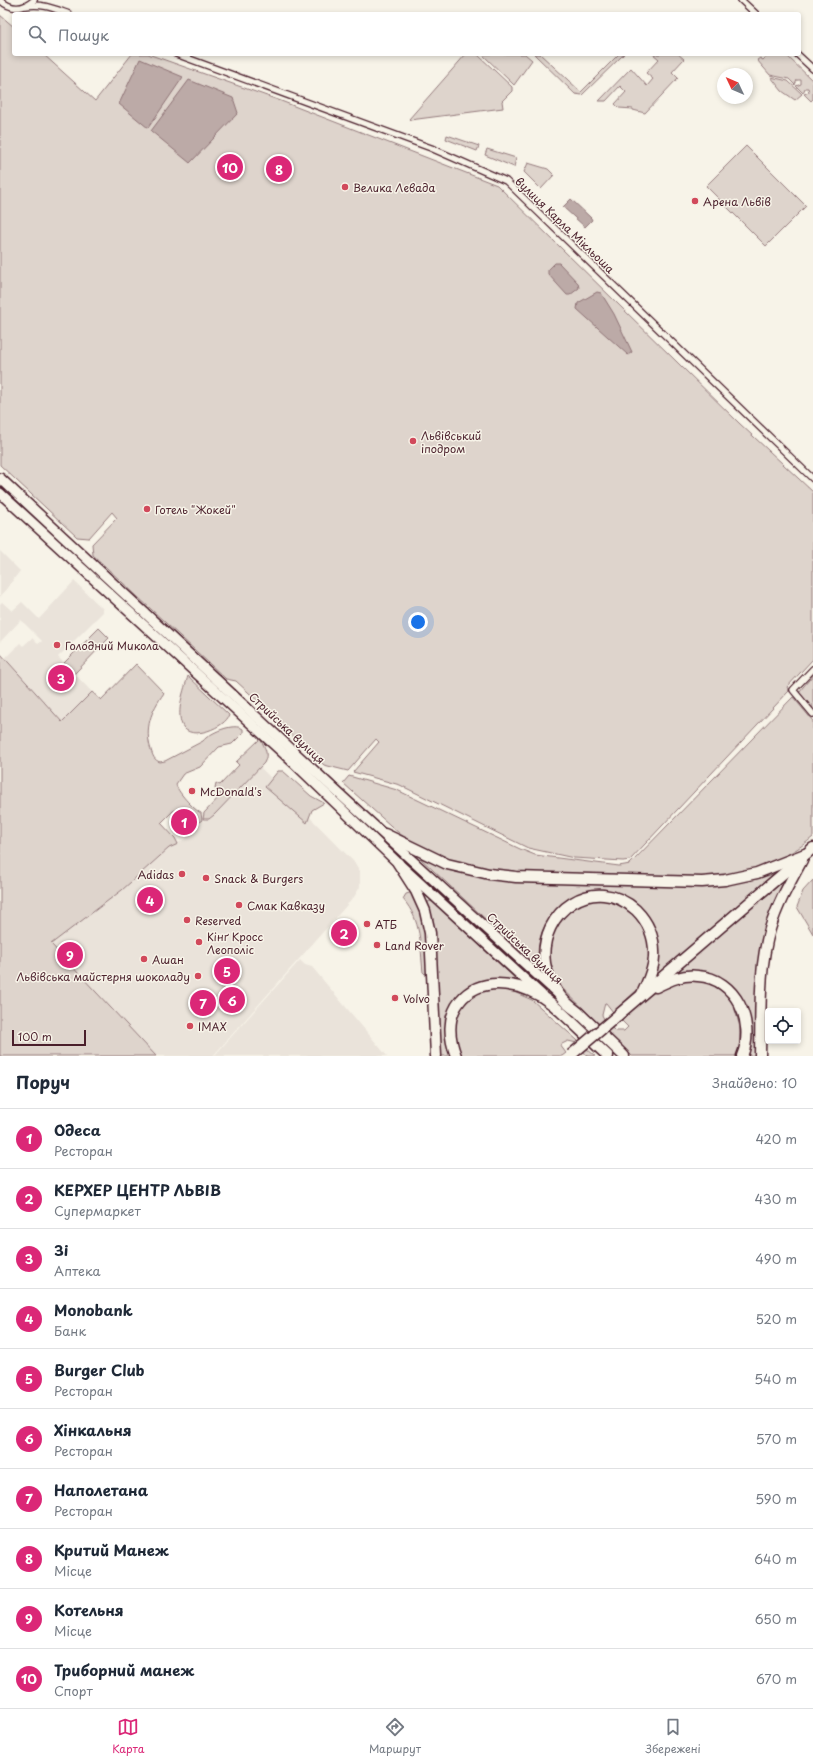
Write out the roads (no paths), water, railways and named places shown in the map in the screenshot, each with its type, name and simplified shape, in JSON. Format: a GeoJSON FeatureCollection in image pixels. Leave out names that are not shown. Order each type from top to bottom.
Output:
{"type":"FeatureCollection","features":[{"type":"Feature","properties":{"kind":"highway"},"geometry":{"type":"LineString","coordinates":[[385,834],[446,864],[469,870],[516,877],[683,883],[710,882],[757,873],[809,851]]}},
{"type":"Feature","properties":{"kind":"highway"},"geometry":{"type":"LineString","coordinates":[[571,1055],[809,851]]}},
{"type":"Feature","properties":{"kind":"highway"},"geometry":{"type":"LineString","coordinates":[[760,1056],[762,970],[770,928],[778,908],[809,851]]}},
{"type":"Feature","properties":{"kind":"highway"},"geometry":{"type":"LineString","coordinates":[[398,863],[416,891],[425,910],[430,933],[436,1056]]}},
{"type":"Feature","properties":{"kind":"highway"},"geometry":{"type":"LineString","coordinates":[[624,1056],[559,995],[545,964],[544,950],[550,927],[561,911],[569,904],[585,897],[596,895],[616,898],[626,902],[639,913],[649,926],[652,934],[654,958],[652,970],[642,994]]}},
{"type":"Feature","properties":{"kind":"highway"},"geometry":{"type":"LineString","coordinates":[[642,994],[667,982],[688,976],[707,977],[724,985],[737,1000],[744,1018],[746,1040],[742,1056]]}},
{"type":"Feature","properties":{"kind":"highway"},"geometry":{"type":"LineString","coordinates":[[456,1056],[450,1032],[451,1021],[456,1006],[474,990],[496,984],[508,985],[533,993],[551,1003],[608,1056]]}},
{"type":"Feature","properties":{"kind":"main road","name":"Стрийська вулиця"},"geometry":{"type":"LineString","coordinates":[[0,478],[284,748],[398,863],[551,1003]]}},
{"type":"Feature","properties":{"kind":"main road","name":"Стрийська вулиця"},"geometry":{"type":"LineString","coordinates":[[0,493],[284,748],[385,834],[559,995]]}},
{"type":"Feature","properties":{"kind":"street"},"geometry":{"type":"LineString","coordinates":[[0,0],[8,6]]}},
{"type":"Feature","properties":{"kind":"street"},"geometry":{"type":"LineString","coordinates":[[26,6],[34,0]]}},
{"type":"Feature","properties":{"kind":"street"},"geometry":{"type":"LineString","coordinates":[[43,0],[48,6]]}},
{"type":"Feature","properties":{"kind":"street"},"geometry":{"type":"LineString","coordinates":[[741,0],[754,12]]}},
{"type":"Feature","properties":{"kind":"street"},"geometry":{"type":"LineString","coordinates":[[0,6],[17,8],[33,4],[48,6],[64,12]]}},
{"type":"Feature","properties":{"kind":"street","name":"вулиця Карла Мікльоша"},"geometry":{"type":"LineString","coordinates":[[181,56],[431,148],[506,181],[813,479]]}},
{"type":"Feature","properties":{"kind":"street"},"geometry":{"type":"LineString","coordinates":[[799,56],[813,69]]}},
{"type":"Feature","properties":{"kind":"street"},"geometry":{"type":"LineString","coordinates":[[813,669],[793,690],[813,714]]}},
{"type":"Feature","properties":{"kind":"waterway"},"geometry":{"type":"LineString","coordinates":[[735,1009],[740,1026],[740,1045]]}},
{"type":"Feature","properties":{"kind":"place","name":"Триборний манеж"},"geometry":{"type":"Point","coordinates":[230,167]}},
{"type":"Feature","properties":{"kind":"place","name":"Критий Манеж"},"geometry":{"type":"Point","coordinates":[279,169]}},
{"type":"Feature","properties":{"kind":"place","name":"Велика Левада"},"geometry":{"type":"Point","coordinates":[345,187]}},
{"type":"Feature","properties":{"kind":"place","name":"Арена Львів"},"geometry":{"type":"Point","coordinates":[695,201]}},
{"type":"Feature","properties":{"kind":"place","name":"Львівський іподром"},"geometry":{"type":"Point","coordinates":[413,441]}},
{"type":"Feature","properties":{"kind":"place","name":"Готель \"Жокей\""},"geometry":{"type":"Point","coordinates":[147,509]}},
{"type":"Feature","properties":{"kind":"place","name":"Голодний Микола"},"geometry":{"type":"Point","coordinates":[57,645]}},
{"type":"Feature","properties":{"kind":"place","name":"3і"},"geometry":{"type":"Point","coordinates":[61,678]}},
{"type":"Feature","properties":{"kind":"place","name":"McDonald's"},"geometry":{"type":"Point","coordinates":[192,791]}},
{"type":"Feature","properties":{"kind":"place","name":"Одеса"},"geometry":{"type":"Point","coordinates":[184,822]}},
{"type":"Feature","properties":{"kind":"place","name":"Adidas"},"geometry":{"type":"Point","coordinates":[182,874]}},
{"type":"Feature","properties":{"kind":"place","name":"Snack & Burgers"},"geometry":{"type":"Point","coordinates":[206,878]}},
{"type":"Feature","properties":{"kind":"place","name":"Monobank"},"geometry":{"type":"Point","coordinates":[150,900]}},
{"type":"Feature","properties":{"kind":"place","name":"Смак Кавказу"},"geometry":{"type":"Point","coordinates":[239,905]}},
{"type":"Feature","properties":{"kind":"place","name":"Reserved"},"geometry":{"type":"Point","coordinates":[187,920]}},
{"type":"Feature","properties":{"kind":"place","name":"АТБ"},"geometry":{"type":"Point","coordinates":[367,924]}},
{"type":"Feature","properties":{"kind":"place","name":"КЕРХЕР ЦЕНТР ЛЬВІВ"},"geometry":{"type":"Point","coordinates":[344,933]}},
{"type":"Feature","properties":{"kind":"place","name":"Кінґ Кросс Леополіс"},"geometry":{"type":"Point","coordinates":[199,942]}},
{"type":"Feature","properties":{"kind":"place","name":"Land Rover"},"geometry":{"type":"Point","coordinates":[377,945]}},
{"type":"Feature","properties":{"kind":"place","name":"Котельня"},"geometry":{"type":"Point","coordinates":[70,955]}},
{"type":"Feature","properties":{"kind":"place","name":"Ашан"},"geometry":{"type":"Point","coordinates":[144,959]}},
{"type":"Feature","properties":{"kind":"place","name":"Burger Club"},"geometry":{"type":"Point","coordinates":[227,971]}},
{"type":"Feature","properties":{"kind":"place","name":"Львівська майстерня шоколаду"},"geometry":{"type":"Point","coordinates":[198,976]}},
{"type":"Feature","properties":{"kind":"place","name":"Volvo"},"geometry":{"type":"Point","coordinates":[395,998]}},
{"type":"Feature","properties":{"kind":"place","name":"Хінкальня"},"geometry":{"type":"Point","coordinates":[232,1000]}},
{"type":"Feature","properties":{"kind":"place","name":"Наполетана"},"geometry":{"type":"Point","coordinates":[203,1003]}},
{"type":"Feature","properties":{"kind":"place","name":"IMAX"},"geometry":{"type":"Point","coordinates":[190,1026]}}]}
